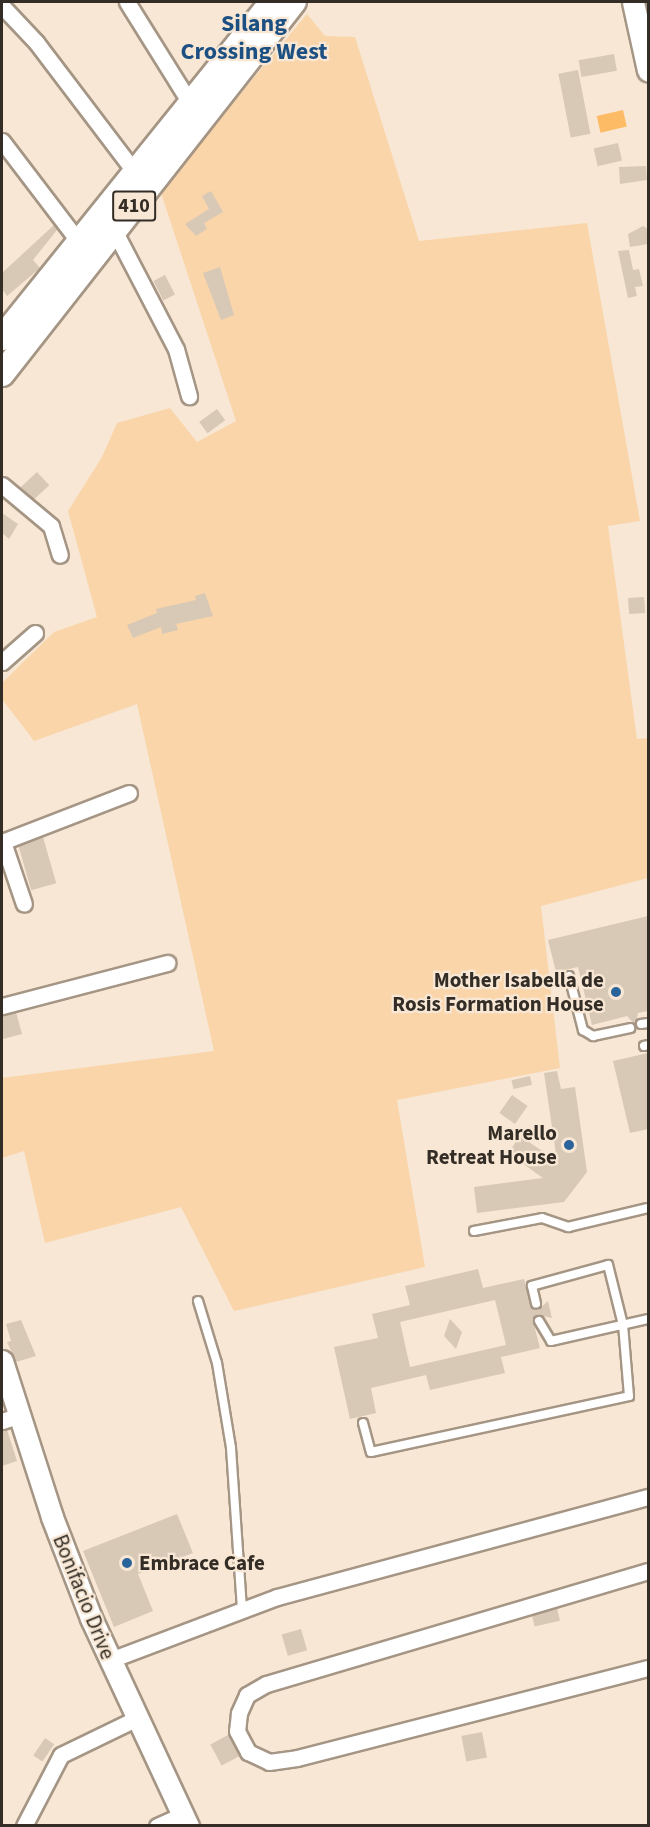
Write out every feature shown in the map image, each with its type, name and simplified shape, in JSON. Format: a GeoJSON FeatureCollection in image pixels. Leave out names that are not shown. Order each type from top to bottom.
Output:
{"type":"FeatureCollection","features":[{"type":"Feature","properties":{"kind":"main road","name":"410"},"geometry":{"type":"LineString","coordinates":[[2,335],[272,2]]}},
{"type":"Feature","properties":{"kind":"main road","name":"410"},"geometry":{"type":"LineString","coordinates":[[2,374],[294,2]]}},
{"type":"Feature","properties":{"kind":"street"},"geometry":{"type":"LineString","coordinates":[[127,2],[190,103]]}},
{"type":"Feature","properties":{"kind":"street"},"geometry":{"type":"LineString","coordinates":[[633,2],[648,70]]}},
{"type":"Feature","properties":{"kind":"street"},"geometry":{"type":"LineString","coordinates":[[2,6],[36,42],[134,171]]}},
{"type":"Feature","properties":{"kind":"street"},"geometry":{"type":"LineString","coordinates":[[2,141],[79,242]]}},
{"type":"Feature","properties":{"kind":"street"},"geometry":{"type":"LineString","coordinates":[[114,230],[176,349],[189,396]]}},
{"type":"Feature","properties":{"kind":"street"},"geometry":{"type":"LineString","coordinates":[[2,485],[51,526],[60,555]]}},
{"type":"Feature","properties":{"kind":"street"},"geometry":{"type":"LineString","coordinates":[[2,662],[35,633]]}},
{"type":"Feature","properties":{"kind":"street"},"geometry":{"type":"LineString","coordinates":[[24,904],[2,842],[129,793]]}},
{"type":"Feature","properties":{"kind":"street"},"geometry":{"type":"LineString","coordinates":[[2,1006],[167,963]]}},
{"type":"Feature","properties":{"kind":"street","name":"Bonifacio Drive"},"geometry":{"type":"LineString","coordinates":[[2,1361],[11,1418],[135,1719],[186,1820]]}},
{"type":"Feature","properties":{"kind":"street"},"geometry":{"type":"LineString","coordinates":[[110,1660],[242,1610],[648,1497]]}},
{"type":"Feature","properties":{"kind":"street"},"geometry":{"type":"LineString","coordinates":[[648,1571],[266,1684],[247,1695],[239,1713],[237,1731],[248,1752],[270,1762],[297,1758],[648,1668]]}},
{"type":"Feature","properties":{"kind":"street"},"geometry":{"type":"LineString","coordinates":[[24,1826],[61,1755],[135,1719]]}},
{"type":"Feature","properties":{"kind":"street"},"geometry":{"type":"LineString","coordinates":[[157,1826],[186,1820]]}},
{"type":"Feature","properties":{"kind":"lane"},"geometry":{"type":"LineString","coordinates":[[569,976],[583,1030],[593,1036],[630,1028]]}},
{"type":"Feature","properties":{"kind":"lane"},"geometry":{"type":"LineString","coordinates":[[474,1231],[542,1218],[568,1227],[648,1208]]}},
{"type":"Feature","properties":{"kind":"lane"},"geometry":{"type":"LineString","coordinates":[[363,1423],[370,1452],[629,1396],[622,1325],[608,1265],[532,1286],[536,1304]]}},
{"type":"Feature","properties":{"kind":"lane"},"geometry":{"type":"LineString","coordinates":[[198,1301],[217,1363],[231,1448],[242,1610]]}},
{"type":"Feature","properties":{"kind":"lane"},"geometry":{"type":"LineString","coordinates":[[539,1321],[551,1341],[648,1319]]}},
{"type":"Feature","properties":{"kind":"shaded area"},"geometry":{"type":"Polygon","coordinates":[[[307,14],[325,36],[355,37],[419,241],[587,223],[640,521],[608,526],[637,739],[648,738],[648,878],[541,906],[560,1068],[397,1100],[425,1267],[234,1311],[181,1207],[45,1243],[24,1151],[2,1158],[2,1078],[214,1051],[137,704],[34,741],[2,699],[2,683],[54,632],[97,617],[68,511],[102,457],[117,423],[170,408],[197,442],[236,421],[160,190],[307,14]]]}},
{"type":"Feature","properties":{"kind":"shaded area"},"geometry":{"type":"Polygon","coordinates":[[[623,110],[627,127],[601,133],[597,116],[623,110]]]}},
{"type":"Feature","properties":{"kind":"building"},"geometry":{"type":"Polygon","coordinates":[[[614,54],[617,71],[581,77],[579,60],[614,54]]]}},
{"type":"Feature","properties":{"kind":"building"},"geometry":{"type":"Polygon","coordinates":[[[578,70],[590,134],[571,138],[558,74],[578,70]]]}},
{"type":"Feature","properties":{"kind":"building"},"geometry":{"type":"Polygon","coordinates":[[[618,143],[622,161],[598,166],[594,149],[618,143]]]}},
{"type":"Feature","properties":{"kind":"building"},"geometry":{"type":"Polygon","coordinates":[[[646,166],[647,180],[620,184],[619,167],[646,166]]]}},
{"type":"Feature","properties":{"kind":"building"},"geometry":{"type":"Polygon","coordinates":[[[211,191],[223,212],[204,223],[207,229],[196,236],[185,224],[209,209],[202,196],[211,191]]]}},
{"type":"Feature","properties":{"kind":"building"},"geometry":{"type":"Polygon","coordinates":[[[54,225],[57,230],[33,260],[40,268],[7,296],[2,289],[2,273],[54,225]]]}},
{"type":"Feature","properties":{"kind":"building"},"geometry":{"type":"Polygon","coordinates":[[[643,226],[648,229],[648,244],[630,247],[628,234],[643,226]]]}},
{"type":"Feature","properties":{"kind":"building"},"geometry":{"type":"Polygon","coordinates":[[[629,250],[633,270],[639,269],[643,286],[635,287],[637,296],[628,298],[618,251],[629,250]]]}},
{"type":"Feature","properties":{"kind":"building"},"geometry":{"type":"Polygon","coordinates":[[[220,267],[234,315],[221,320],[203,273],[220,267]]]}},
{"type":"Feature","properties":{"kind":"building"},"geometry":{"type":"Polygon","coordinates":[[[165,275],[175,295],[163,301],[153,281],[165,275]]]}},
{"type":"Feature","properties":{"kind":"building"},"geometry":{"type":"Polygon","coordinates":[[[217,409],[225,420],[207,433],[199,422],[217,409]]]}},
{"type":"Feature","properties":{"kind":"building"},"geometry":{"type":"Polygon","coordinates":[[[37,472],[49,485],[32,501],[20,488],[37,472]]]}},
{"type":"Feature","properties":{"kind":"building"},"geometry":{"type":"Polygon","coordinates":[[[2,513],[18,524],[9,539],[2,533],[2,513]]]}},
{"type":"Feature","properties":{"kind":"building"},"geometry":{"type":"Polygon","coordinates":[[[205,593],[213,616],[176,624],[178,630],[162,634],[161,627],[133,638],[127,625],[157,613],[156,609],[196,600],[195,596],[205,593]]]}},
{"type":"Feature","properties":{"kind":"building"},"geometry":{"type":"Polygon","coordinates":[[[644,597],[645,613],[629,614],[628,598],[644,597]]]}},
{"type":"Feature","properties":{"kind":"building"},"geometry":{"type":"Polygon","coordinates":[[[43,837],[56,883],[31,890],[18,844],[43,837]]]}},
{"type":"Feature","properties":{"kind":"building","name":"Mother Isabella de Rosis Formation House"},"geometry":{"type":"Polygon","coordinates":[[[648,916],[648,1011],[638,1013],[635,1025],[627,1016],[592,1025],[578,967],[556,972],[548,940],[648,916]]]}},
{"type":"Feature","properties":{"kind":"building"},"geometry":{"type":"Polygon","coordinates":[[[16,1012],[22,1034],[3,1039],[2,1016],[16,1012]]]}},
{"type":"Feature","properties":{"kind":"building"},"geometry":{"type":"Polygon","coordinates":[[[648,1053],[648,1129],[630,1133],[613,1061],[648,1053]]]}},
{"type":"Feature","properties":{"kind":"building","name":"Marello Retreat House"},"geometry":{"type":"Polygon","coordinates":[[[557,1071],[561,1089],[575,1087],[587,1172],[564,1202],[477,1213],[474,1187],[543,1178],[508,1153],[520,1136],[557,1161],[544,1073],[557,1071]]]}},
{"type":"Feature","properties":{"kind":"building"},"geometry":{"type":"Polygon","coordinates":[[[530,1076],[532,1085],[514,1089],[511,1080],[530,1076]]]}},
{"type":"Feature","properties":{"kind":"building"},"geometry":{"type":"Polygon","coordinates":[[[512,1095],[528,1106],[515,1124],[499,1113],[512,1095]]]}},
{"type":"Feature","properties":{"kind":"building"},"geometry":{"type":"Polygon","coordinates":[[[478,1269],[483,1288],[524,1279],[532,1308],[538,1310],[548,1301],[552,1318],[538,1315],[533,1321],[540,1348],[501,1357],[505,1373],[430,1390],[426,1375],[371,1388],[376,1413],[350,1419],[334,1347],[378,1338],[372,1314],[410,1305],[405,1286],[478,1269]],[[495,1300],[400,1322],[410,1367],[506,1345],[495,1300]]]}},
{"type":"Feature","properties":{"kind":"building"},"geometry":{"type":"Polygon","coordinates":[[[450,1319],[462,1332],[456,1349],[444,1336],[450,1319]]]}},
{"type":"Feature","properties":{"kind":"building"},"geometry":{"type":"Polygon","coordinates":[[[21,1320],[36,1356],[16,1362],[7,1342],[11,1341],[6,1324],[21,1320]]]}},
{"type":"Feature","properties":{"kind":"building"},"geometry":{"type":"Polygon","coordinates":[[[7,1430],[17,1461],[2,1466],[2,1431],[7,1430]]]}},
{"type":"Feature","properties":{"kind":"building","name":"Embrace Cafe"},"geometry":{"type":"Polygon","coordinates":[[[177,1514],[193,1553],[138,1574],[153,1611],[114,1627],[83,1551],[177,1514]]]}},
{"type":"Feature","properties":{"kind":"building"},"geometry":{"type":"Polygon","coordinates":[[[557,1608],[560,1621],[535,1627],[532,1614],[557,1608]]]}},
{"type":"Feature","properties":{"kind":"building"},"geometry":{"type":"Polygon","coordinates":[[[301,1629],[307,1650],[288,1656],[282,1635],[301,1629]]]}},
{"type":"Feature","properties":{"kind":"building"},"geometry":{"type":"Polygon","coordinates":[[[482,1732],[487,1758],[466,1762],[461,1736],[482,1732]]]}},
{"type":"Feature","properties":{"kind":"building"},"geometry":{"type":"Polygon","coordinates":[[[228,1735],[239,1756],[222,1766],[210,1744],[228,1735]]]}},
{"type":"Feature","properties":{"kind":"building"},"geometry":{"type":"Polygon","coordinates":[[[45,1738],[54,1744],[42,1762],[33,1755],[45,1738]]]}},
{"type":"Feature","properties":{"kind":"place","name":"Mother Isabella de Rosis Formation House"},"geometry":{"type":"Point","coordinates":[616,992]}},
{"type":"Feature","properties":{"kind":"place","name":"Marello Retreat House"},"geometry":{"type":"Point","coordinates":[569,1145]}},
{"type":"Feature","properties":{"kind":"place","name":"Embrace Cafe"},"geometry":{"type":"Point","coordinates":[127,1563]}},
{"type":"Feature","properties":{"kind":"district","name":"Silang Crossing West"},"geometry":{"type":"Point","coordinates":[254,38]}}]}
